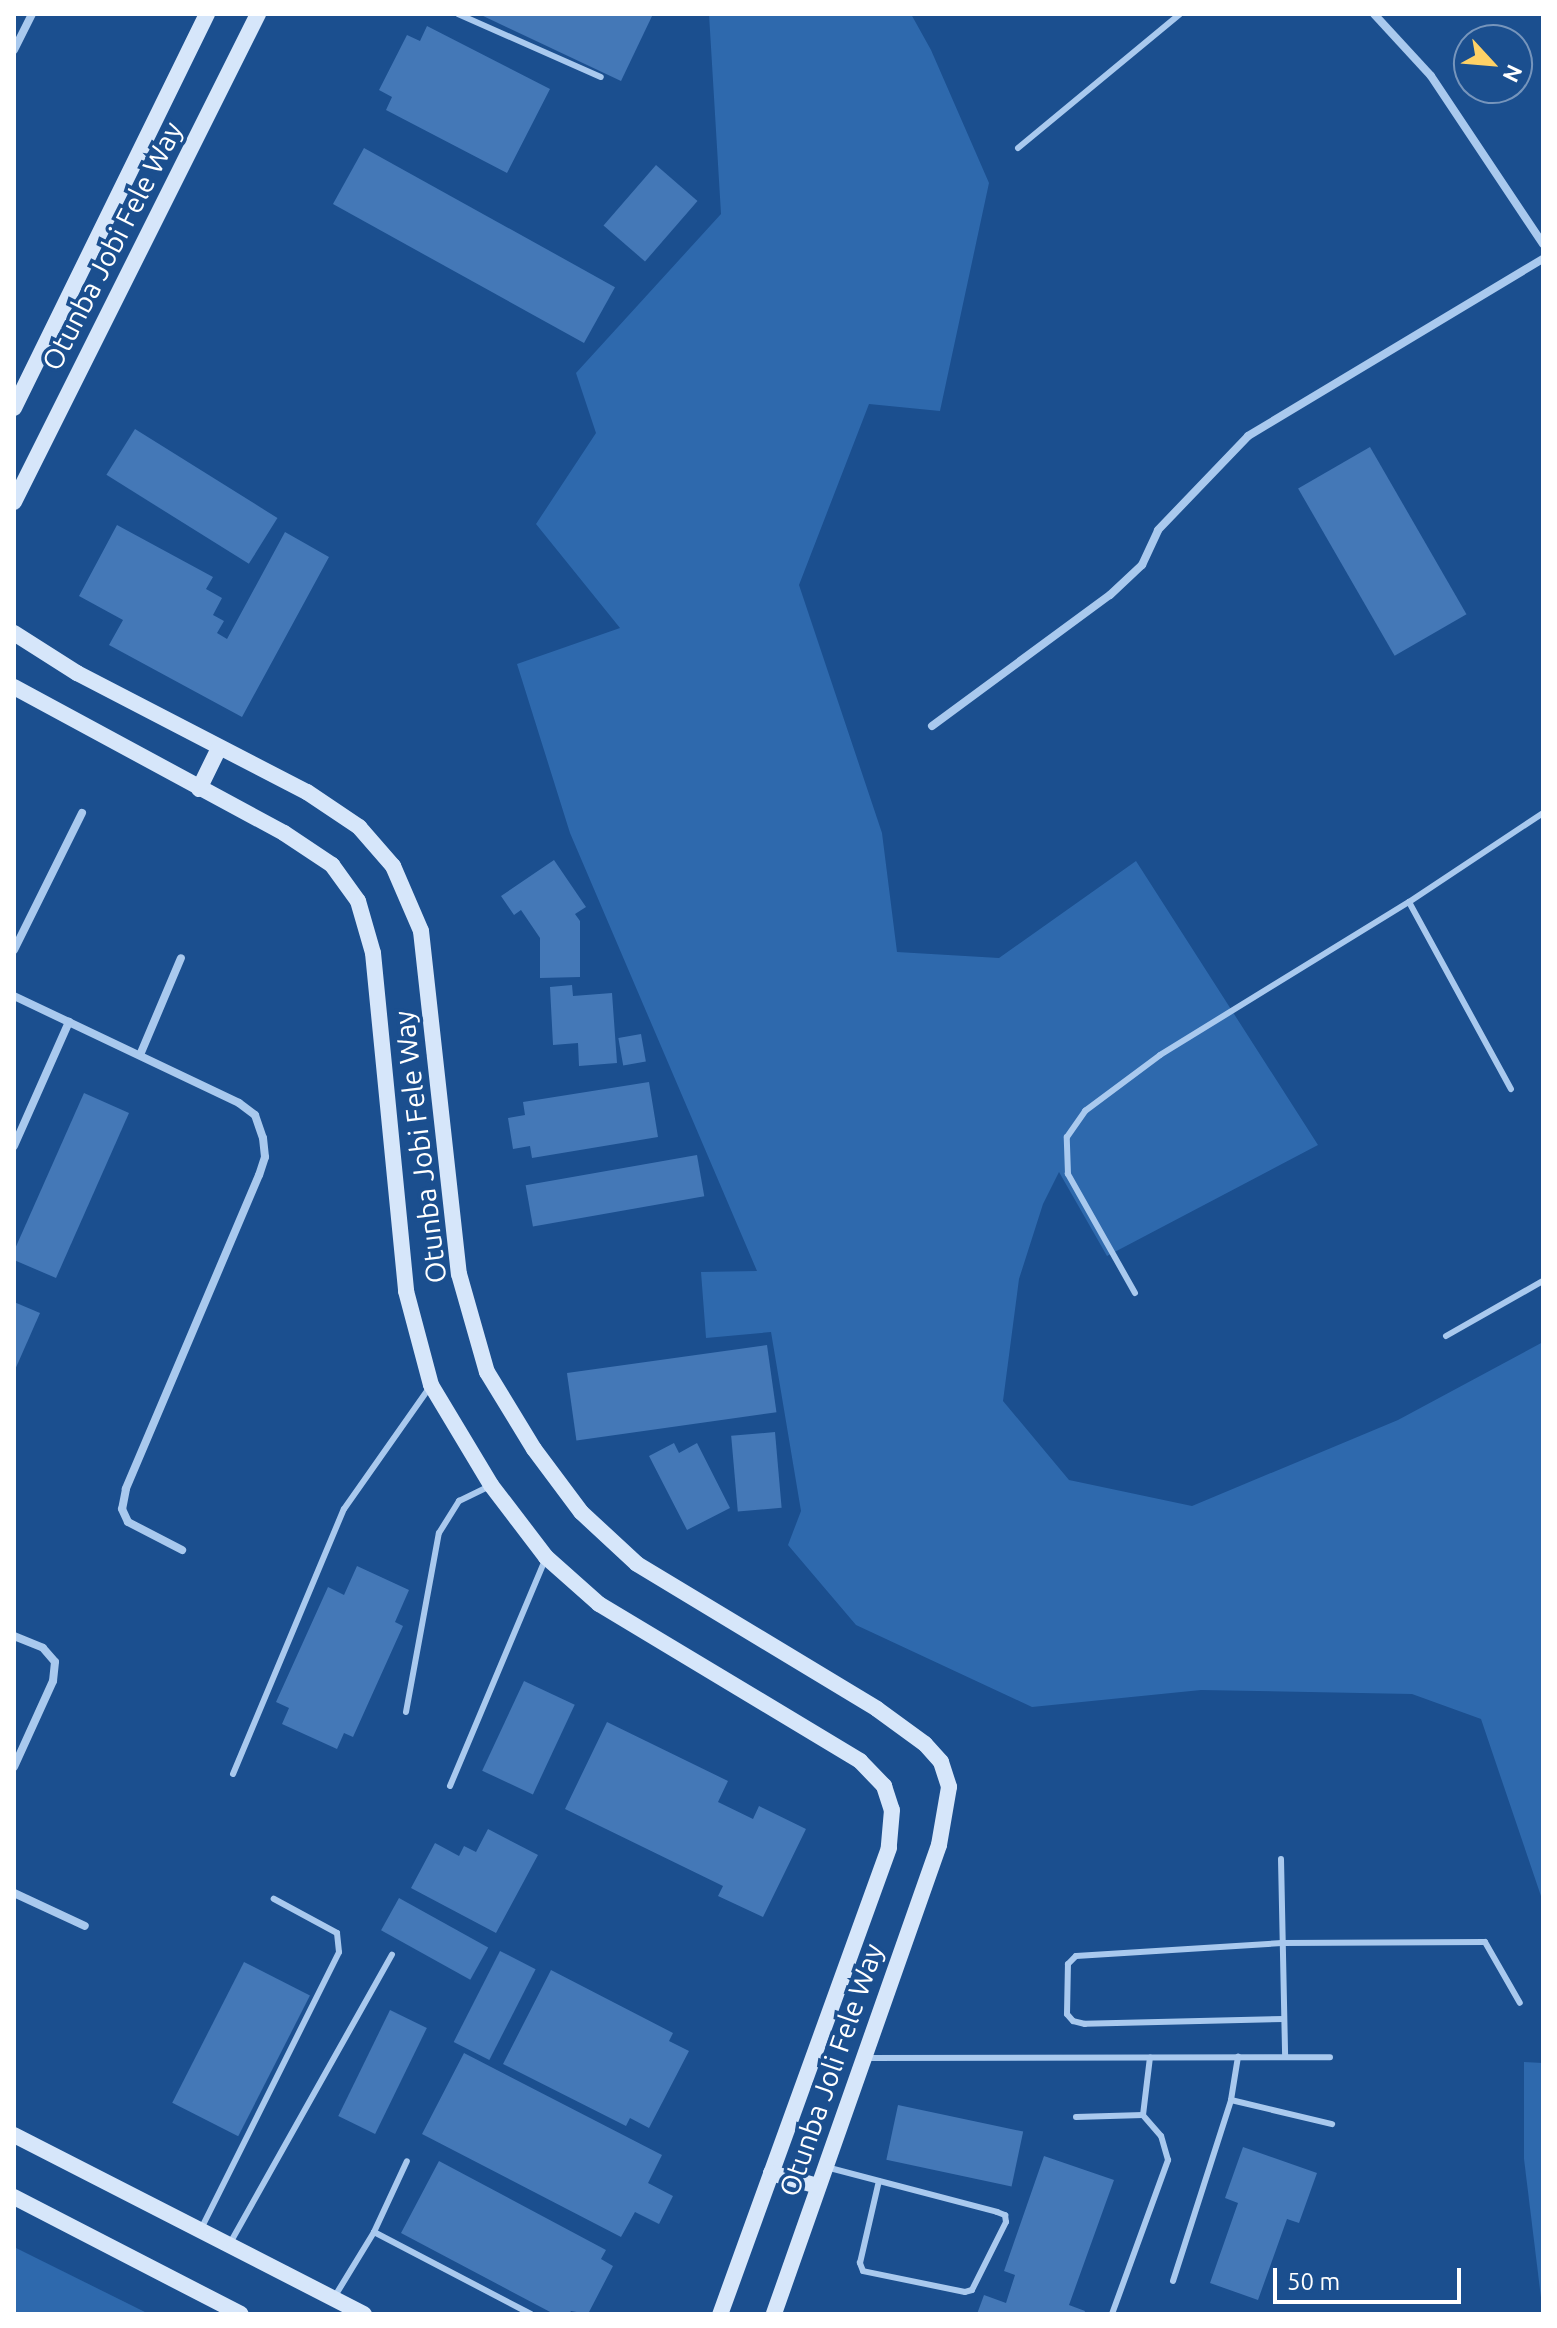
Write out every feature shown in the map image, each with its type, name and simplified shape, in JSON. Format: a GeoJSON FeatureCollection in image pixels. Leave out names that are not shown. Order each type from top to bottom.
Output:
{"type":"FeatureCollection","features":[{"type":"Feature","properties":{"kind":"street"},"geometry":{"type":"LineString","coordinates":[[14,50],[32,14]]}},
{"type":"Feature","properties":{"kind":"street","name":"Otunba Jobi Fele Way"},"geometry":{"type":"LineString","coordinates":[[14,408],[207,14]]}},
{"type":"Feature","properties":{"kind":"street","name":"Otunba Jobi Fele Way"},"geometry":{"type":"LineString","coordinates":[[14,502],[258,14]]}},
{"type":"Feature","properties":{"kind":"street"},"geometry":{"type":"LineString","coordinates":[[1374,14],[1431,76],[1543,244]]}},
{"type":"Feature","properties":{"kind":"street"},"geometry":{"type":"LineString","coordinates":[[932,726],[1110,595],[1142,565],[1158,530],[1248,436],[1543,259]]}},
{"type":"Feature","properties":{"kind":"street","name":"Otunba Jobi Fele Way"},"geometry":{"type":"LineString","coordinates":[[14,633],[77,673],[307,792],[359,827],[393,866],[421,931],[459,1274],[487,1372],[534,1449],[581,1512],[637,1564],[877,1709],[925,1744],[941,1762],[949,1787],[939,1845]]}},
{"type":"Feature","properties":{"kind":"street","name":"Otunba Jobi Fele Way"},"geometry":{"type":"LineString","coordinates":[[14,687],[284,833],[332,865],[358,901],[373,953],[406,1291],[431,1385],[491,1485],[546,1557],[599,1604],[860,1761],[884,1786],[892,1810],[889,1848]]}},
{"type":"Feature","properties":{"kind":"street"},"geometry":{"type":"LineString","coordinates":[[199,789],[219,748]]}},
{"type":"Feature","properties":{"kind":"street"},"geometry":{"type":"LineString","coordinates":[[14,950],[82,813]]}},
{"type":"Feature","properties":{"kind":"street"},"geometry":{"type":"LineString","coordinates":[[140,1055],[181,958]]}},
{"type":"Feature","properties":{"kind":"street"},"geometry":{"type":"LineString","coordinates":[[14,996],[140,1055],[255,1115],[264,1147],[259,1175],[122,1509],[128,1522],[182,1550]]}},
{"type":"Feature","properties":{"kind":"street"},"geometry":{"type":"LineString","coordinates":[[14,1146],[69,1022]]}},
{"type":"Feature","properties":{"kind":"street"},"geometry":{"type":"LineString","coordinates":[[14,1636],[43,1648],[55,1662],[53,1681],[14,1767]]}},
{"type":"Feature","properties":{"kind":"street","name":"Otunba Joli Fele Way"},"geometry":{"type":"LineString","coordinates":[[774,2314],[939,1845]]}},
{"type":"Feature","properties":{"kind":"street","name":"Otunba Joli Fele Way"},"geometry":{"type":"LineString","coordinates":[[720,2314],[889,1848]]}},
{"type":"Feature","properties":{"kind":"street"},"geometry":{"type":"LineString","coordinates":[[14,1893],[85,1926]]}},
{"type":"Feature","properties":{"kind":"street"},"geometry":{"type":"LineString","coordinates":[[14,2135],[364,2314]]}},
{"type":"Feature","properties":{"kind":"street"},"geometry":{"type":"LineString","coordinates":[[771,2173],[818,2186]]}},
{"type":"Feature","properties":{"kind":"street"},"geometry":{"type":"LineString","coordinates":[[14,2197],[241,2314]]}},
{"type":"Feature","properties":{"kind":"lane"},"geometry":{"type":"LineString","coordinates":[[458,14],[601,77]]}},
{"type":"Feature","properties":{"kind":"lane"},"geometry":{"type":"LineString","coordinates":[[1018,148],[1180,14]]}},
{"type":"Feature","properties":{"kind":"lane"},"geometry":{"type":"LineString","coordinates":[[1135,1293],[1068,1174],[1067,1137],[1085,1111],[1160,1055],[1409,902],[1543,813]]}},
{"type":"Feature","properties":{"kind":"lane"},"geometry":{"type":"LineString","coordinates":[[1409,902],[1511,1089]]}},
{"type":"Feature","properties":{"kind":"lane"},"geometry":{"type":"LineString","coordinates":[[1446,1336],[1543,1281]]}},
{"type":"Feature","properties":{"kind":"lane"},"geometry":{"type":"LineString","coordinates":[[233,1774],[344,1509],[431,1385]]}},
{"type":"Feature","properties":{"kind":"lane"},"geometry":{"type":"LineString","coordinates":[[406,1712],[439,1533],[459,1501],[491,1485]]}},
{"type":"Feature","properties":{"kind":"lane"},"geometry":{"type":"LineString","coordinates":[[450,1786],[546,1557]]}},
{"type":"Feature","properties":{"kind":"lane"},"geometry":{"type":"LineString","coordinates":[[1281,1859],[1285,2057]]}},
{"type":"Feature","properties":{"kind":"lane"},"geometry":{"type":"LineString","coordinates":[[200,2230],[339,1952],[337,1933],[274,1899]]}},
{"type":"Feature","properties":{"kind":"lane"},"geometry":{"type":"LineString","coordinates":[[1284,2019],[1085,2024],[1073,2021],[1067,2014],[1068,1964],[1076,1956],[1282,1943],[1485,1942],[1520,2003]]}},
{"type":"Feature","properties":{"kind":"lane"},"geometry":{"type":"LineString","coordinates":[[228,2245],[392,1955]]}},
{"type":"Feature","properties":{"kind":"lane"},"geometry":{"type":"LineString","coordinates":[[1112,2314],[1168,2160],[1161,2136],[1143,2115],[1150,2057]]}},
{"type":"Feature","properties":{"kind":"lane"},"geometry":{"type":"LineString","coordinates":[[1173,2281],[1231,2100],[1238,2057]]}},
{"type":"Feature","properties":{"kind":"lane"},"geometry":{"type":"LineString","coordinates":[[863,2058],[1330,2057]]}},
{"type":"Feature","properties":{"kind":"lane"},"geometry":{"type":"LineString","coordinates":[[1231,2100],[1332,2124]]}},
{"type":"Feature","properties":{"kind":"lane"},"geometry":{"type":"LineString","coordinates":[[1076,2117],[1143,2115]]}},
{"type":"Feature","properties":{"kind":"lane"},"geometry":{"type":"LineString","coordinates":[[333,2299],[374,2232],[407,2161]]}},
{"type":"Feature","properties":{"kind":"lane"},"geometry":{"type":"LineString","coordinates":[[825,2167],[879,2181],[1005,2215],[1006,2222],[972,2290],[965,2292],[863,2271],[860,2263],[879,2181]]}},
{"type":"Feature","properties":{"kind":"lane"},"geometry":{"type":"LineString","coordinates":[[374,2232],[531,2314]]}},
{"type":"Feature","properties":{"kind":"shaded area"},"geometry":{"type":"Polygon","coordinates":[[[709,14],[911,14],[931,50],[989,183],[940,411],[869,404],[799,585],[882,833],[897,952],[999,958],[1136,861],[1318,1145],[1107,1256],[1059,1172],[1043,1204],[1019,1279],[1003,1401],[1069,1480],[1192,1506],[1398,1420],[1543,1342],[1543,1902],[1481,1719],[1412,1694],[1201,1690],[1032,1707],[856,1625],[788,1545],[801,1511],[771,1332],[706,1338],[701,1272],[757,1271],[570,833],[517,664],[620,628],[536,524],[596,433],[576,373],[721,214],[709,14]]]}},
{"type":"Feature","properties":{"kind":"shaded area"},"geometry":{"type":"Polygon","coordinates":[[[1524,2062],[1543,2063],[1543,2314],[1524,2159],[1524,2062]]]}},
{"type":"Feature","properties":{"kind":"shaded area"},"geometry":{"type":"Polygon","coordinates":[[[14,2247],[149,2314],[14,2314],[14,2247]]]}},
{"type":"Feature","properties":{"kind":"building"},"geometry":{"type":"Polygon","coordinates":[[[479,14],[653,14],[621,81],[479,14]]]}},
{"type":"Feature","properties":{"kind":"building"},"geometry":{"type":"Polygon","coordinates":[[[427,26],[550,89],[507,173],[386,110],[392,97],[379,90],[407,35],[420,41],[427,26]]]}},
{"type":"Feature","properties":{"kind":"building"},"geometry":{"type":"Polygon","coordinates":[[[364,148],[615,287],[584,343],[333,204],[364,148]]]}},
{"type":"Feature","properties":{"kind":"building"},"geometry":{"type":"Polygon","coordinates":[[[656,165],[698,201],[645,261],[604,225],[656,165]]]}},
{"type":"Feature","properties":{"kind":"building"},"geometry":{"type":"Polygon","coordinates":[[[135,429],[277,518],[249,564],[106,475],[135,429]]]}},
{"type":"Feature","properties":{"kind":"building"},"geometry":{"type":"Polygon","coordinates":[[[1370,447],[1466,614],[1395,656],[1298,488],[1370,447]]]}},
{"type":"Feature","properties":{"kind":"building"},"geometry":{"type":"Polygon","coordinates":[[[117,525],[213,577],[206,589],[222,598],[213,615],[224,621],[217,633],[227,639],[285,532],[329,557],[242,717],[109,645],[123,620],[79,596],[117,525]]]}},
{"type":"Feature","properties":{"kind":"building"},"geometry":{"type":"Polygon","coordinates":[[[554,860],[586,907],[575,914],[580,921],[580,977],[540,978],[540,938],[521,910],[514,915],[501,896],[554,860]]]}},
{"type":"Feature","properties":{"kind":"building"},"geometry":{"type":"Polygon","coordinates":[[[572,985],[573,996],[612,993],[617,1063],[579,1066],[578,1043],[553,1045],[550,987],[572,985]]]}},
{"type":"Feature","properties":{"kind":"building"},"geometry":{"type":"Polygon","coordinates":[[[641,1034],[646,1062],[623,1066],[618,1038],[641,1034]]]}},
{"type":"Feature","properties":{"kind":"building"},"geometry":{"type":"Polygon","coordinates":[[[649,1082],[658,1137],[532,1158],[530,1146],[513,1149],[508,1118],[525,1115],[523,1102],[649,1082]]]}},
{"type":"Feature","properties":{"kind":"building"},"geometry":{"type":"Polygon","coordinates":[[[84,1093],[129,1113],[56,1278],[14,1260],[14,1251],[84,1093]]]}},
{"type":"Feature","properties":{"kind":"building"},"geometry":{"type":"Polygon","coordinates":[[[697,1155],[704,1196],[533,1227],[526,1185],[697,1155]]]}},
{"type":"Feature","properties":{"kind":"building"},"geometry":{"type":"Polygon","coordinates":[[[14,1302],[40,1313],[14,1372],[14,1302]]]}},
{"type":"Feature","properties":{"kind":"building"},"geometry":{"type":"Polygon","coordinates":[[[767,1345],[776,1412],[576,1440],[567,1373],[767,1345]]]}},
{"type":"Feature","properties":{"kind":"building"},"geometry":{"type":"Polygon","coordinates":[[[775,1432],[782,1508],[738,1512],[731,1436],[775,1432]]]}},
{"type":"Feature","properties":{"kind":"building"},"geometry":{"type":"Polygon","coordinates":[[[674,1443],[679,1453],[697,1443],[730,1508],[687,1530],[649,1456],[674,1443]]]}},
{"type":"Feature","properties":{"kind":"building"},"geometry":{"type":"Polygon","coordinates":[[[357,1566],[409,1590],[395,1622],[403,1626],[353,1737],[344,1733],[337,1749],[282,1724],[289,1708],[276,1702],[328,1587],[344,1595],[357,1566]]]}},
{"type":"Feature","properties":{"kind":"building"},"geometry":{"type":"Polygon","coordinates":[[[524,1681],[575,1705],[533,1794],[482,1771],[524,1681]]]}},
{"type":"Feature","properties":{"kind":"building"},"geometry":{"type":"Polygon","coordinates":[[[607,1722],[728,1781],[718,1802],[753,1819],[759,1806],[806,1829],[763,1917],[718,1896],[723,1886],[565,1809],[607,1722]]]}},
{"type":"Feature","properties":{"kind":"building"},"geometry":{"type":"Polygon","coordinates":[[[488,1829],[538,1855],[496,1933],[411,1888],[435,1843],[459,1856],[464,1846],[476,1852],[488,1829]]]}},
{"type":"Feature","properties":{"kind":"building"},"geometry":{"type":"Polygon","coordinates":[[[399,1898],[488,1947],[470,1980],[381,1930],[399,1898]]]}},
{"type":"Feature","properties":{"kind":"building"},"geometry":{"type":"Polygon","coordinates":[[[500,1951],[536,1969],[489,2060],[454,2042],[500,1951]]]}},
{"type":"Feature","properties":{"kind":"building"},"geometry":{"type":"Polygon","coordinates":[[[244,1962],[310,1996],[238,2136],[172,2103],[244,1962]]]}},
{"type":"Feature","properties":{"kind":"building"},"geometry":{"type":"Polygon","coordinates":[[[551,1970],[673,2033],[669,2041],[689,2051],[649,2128],[630,2118],[626,2126],[503,2064],[551,1970]]]}},
{"type":"Feature","properties":{"kind":"building"},"geometry":{"type":"Polygon","coordinates":[[[390,2010],[427,2028],[375,2134],[338,2116],[390,2010]]]}},
{"type":"Feature","properties":{"kind":"building"},"geometry":{"type":"Polygon","coordinates":[[[464,2053],[662,2155],[648,2183],[673,2196],[659,2224],[635,2212],[621,2237],[422,2134],[464,2053]]]}},
{"type":"Feature","properties":{"kind":"building"},"geometry":{"type":"Polygon","coordinates":[[[898,2105],[1023,2132],[1012,2186],[886,2160],[898,2105]]]}},
{"type":"Feature","properties":{"kind":"building"},"geometry":{"type":"Polygon","coordinates":[[[1243,2147],[1317,2173],[1299,2223],[1287,2219],[1258,2300],[1210,2283],[1238,2203],[1225,2198],[1243,2147]]]}},
{"type":"Feature","properties":{"kind":"building"},"geometry":{"type":"Polygon","coordinates":[[[1044,2156],[1114,2180],[1069,2305],[1085,2311],[1084,2314],[977,2314],[984,2295],[1006,2303],[1015,2275],[1004,2271],[1044,2156]]]}},
{"type":"Feature","properties":{"kind":"building"},"geometry":{"type":"Polygon","coordinates":[[[439,2161],[606,2250],[601,2259],[613,2266],[588,2314],[571,2311],[569,2314],[554,2314],[401,2233],[439,2161]]]}}]}
